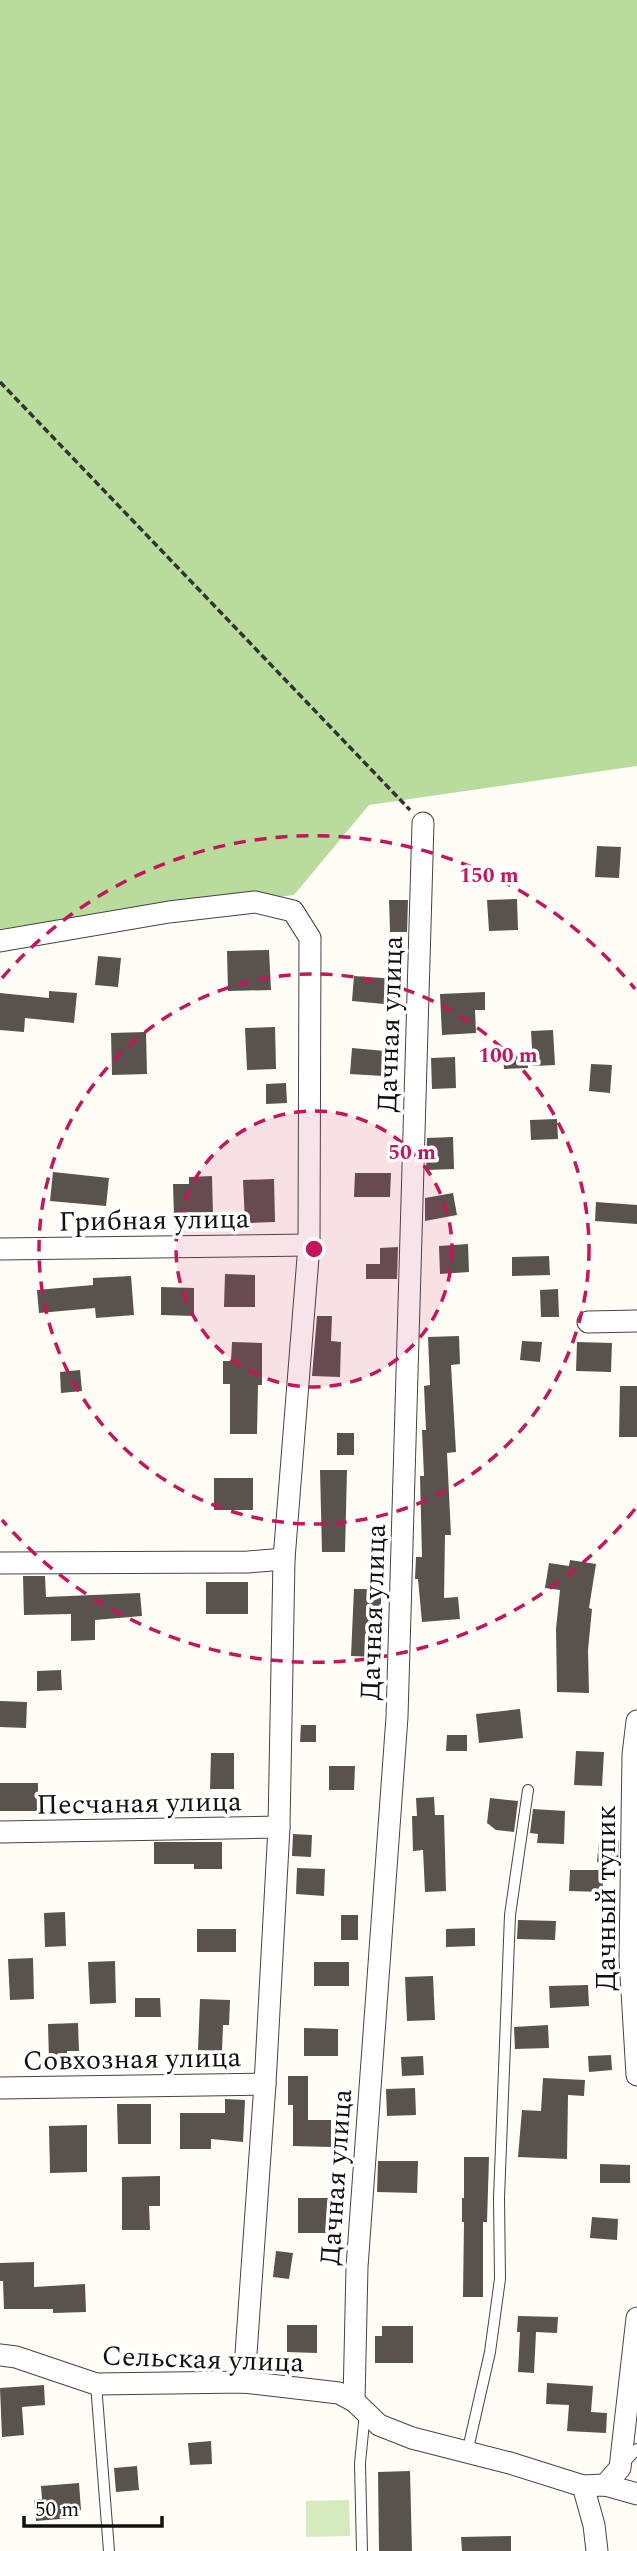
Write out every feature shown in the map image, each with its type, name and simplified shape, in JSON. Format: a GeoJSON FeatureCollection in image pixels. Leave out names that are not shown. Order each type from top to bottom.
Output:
{"type":"FeatureCollection","features":[{"type":"Feature","properties":{"kind":"street","name":"Дачная улица"},"geometry":{"type":"LineString","coordinates":[[360,2407],[356,2267],[397,1717],[423,823]]}},
{"type":"Feature","properties":{"kind":"street"},"geometry":{"type":"LineString","coordinates":[[0,941],[169,912],[255,902],[293,911],[310,938],[309,1245],[284,1559],[279,1827],[265,2084],[244,2382]]}},
{"type":"Feature","properties":{"kind":"street","name":"Грибная улица"},"geometry":{"type":"LineString","coordinates":[[0,1249],[309,1245]]}},
{"type":"Feature","properties":{"kind":"street"},"geometry":{"type":"LineString","coordinates":[[588,1322],[637,1321]]}},
{"type":"Feature","properties":{"kind":"street"},"geometry":{"type":"LineString","coordinates":[[0,1563],[248,1562],[284,1559]]}},
{"type":"Feature","properties":{"kind":"street","name":"Дачный тупик"},"geometry":{"type":"LineString","coordinates":[[637,1721],[633,1755],[637,2075]]}},
{"type":"Feature","properties":{"kind":"street","name":"Песчаная улица"},"geometry":{"type":"LineString","coordinates":[[0,1832],[279,1827]]}},
{"type":"Feature","properties":{"kind":"street","name":"Совхозная улица"},"geometry":{"type":"LineString","coordinates":[[0,2088],[265,2084]]}},
{"type":"Feature","properties":{"kind":"street"},"geometry":{"type":"LineString","coordinates":[[597,2551],[594,2486],[620,2468],[637,2318]]}},
{"type":"Feature","properties":{"kind":"street","name":"Сельская улица"},"geometry":{"type":"LineString","coordinates":[[0,2355],[16,2357],[96,2384],[244,2382],[339,2393],[360,2407],[379,2425],[412,2438],[594,2486],[637,2494]]}},
{"type":"Feature","properties":{"kind":"lane"},"geometry":{"type":"LineString","coordinates":[[467,2453],[490,2352],[500,2279],[499,2199],[510,1915],[528,1790]]}},
{"type":"Feature","properties":{"kind":"lane"},"geometry":{"type":"LineString","coordinates":[[96,2384],[109,2551]]}},
{"type":"Feature","properties":{"kind":"lane"},"geometry":{"type":"LineString","coordinates":[[360,2407],[362,2551]]}},
{"type":"Feature","properties":{"kind":"lane"},"geometry":{"type":"LineString","coordinates":[[620,2468],[637,2449]]}},
{"type":"Feature","properties":{"kind":"path"},"geometry":{"type":"LineString","coordinates":[[0,382],[423,823]]}},
{"type":"Feature","properties":{"kind":"green space"},"geometry":{"type":"Polygon","coordinates":[[[0,0],[637,0],[637,766],[369,805],[294,895],[0,929],[0,0]]]}},
{"type":"Feature","properties":{"kind":"green space"},"geometry":{"type":"Polygon","coordinates":[[[349,2500],[350,2536],[306,2537],[306,2501],[349,2500]]]}},
{"type":"Feature","properties":{"kind":"building"},"geometry":{"type":"Polygon","coordinates":[[[597,846],[621,847],[619,878],[595,877],[597,846]]]}},
{"type":"Feature","properties":{"kind":"building"},"geometry":{"type":"Polygon","coordinates":[[[517,899],[518,930],[489,931],[487,900],[517,899]]]}},
{"type":"Feature","properties":{"kind":"building"},"geometry":{"type":"Polygon","coordinates":[[[389,900],[408,900],[407,932],[390,932],[389,900]]]}},
{"type":"Feature","properties":{"kind":"building"},"geometry":{"type":"Polygon","coordinates":[[[269,950],[271,990],[228,991],[227,951],[269,950]]]}},
{"type":"Feature","properties":{"kind":"building"},"geometry":{"type":"Polygon","coordinates":[[[98,956],[121,958],[118,987],[95,985],[98,956]]]}},
{"type":"Feature","properties":{"kind":"building"},"geometry":{"type":"Polygon","coordinates":[[[354,976],[397,979],[395,1005],[352,1001],[354,976]]]}},
{"type":"Feature","properties":{"kind":"building"},"geometry":{"type":"Polygon","coordinates":[[[49,991],[77,993],[74,1023],[25,1018],[24,1032],[0,1030],[0,993],[49,998],[49,991]]]}},
{"type":"Feature","properties":{"kind":"building"},"geometry":{"type":"Polygon","coordinates":[[[485,992],[485,1010],[475,1010],[476,1033],[442,1035],[440,994],[485,992]]]}},
{"type":"Feature","properties":{"kind":"building"},"geometry":{"type":"Polygon","coordinates":[[[275,1027],[276,1069],[247,1070],[245,1028],[275,1027]]]}},
{"type":"Feature","properties":{"kind":"building"},"geometry":{"type":"Polygon","coordinates":[[[553,1030],[555,1065],[533,1066],[531,1031],[553,1030]]]}},
{"type":"Feature","properties":{"kind":"building"},"geometry":{"type":"Polygon","coordinates":[[[146,1032],[147,1074],[112,1075],[111,1033],[146,1032]]]}},
{"type":"Feature","properties":{"kind":"building"},"geometry":{"type":"Polygon","coordinates":[[[352,1048],[385,1051],[383,1076],[350,1074],[352,1048]]]}},
{"type":"Feature","properties":{"kind":"building"},"geometry":{"type":"Polygon","coordinates":[[[528,1053],[528,1068],[504,1069],[503,1054],[528,1053]]]}},
{"type":"Feature","properties":{"kind":"building"},"geometry":{"type":"Polygon","coordinates":[[[455,1057],[456,1088],[432,1089],[431,1058],[455,1057]]]}},
{"type":"Feature","properties":{"kind":"building"},"geometry":{"type":"Polygon","coordinates":[[[591,1064],[612,1065],[610,1093],[589,1091],[591,1064]]]}},
{"type":"Feature","properties":{"kind":"building"},"geometry":{"type":"Polygon","coordinates":[[[286,1083],[287,1103],[266,1104],[266,1084],[286,1083]]]}},
{"type":"Feature","properties":{"kind":"building"},"geometry":{"type":"Polygon","coordinates":[[[557,1119],[558,1139],[531,1140],[530,1120],[557,1119]]]}},
{"type":"Feature","properties":{"kind":"building"},"geometry":{"type":"Polygon","coordinates":[[[453,1137],[454,1169],[426,1170],[427,1138],[453,1137]]]}},
{"type":"Feature","properties":{"kind":"building"},"geometry":{"type":"Polygon","coordinates":[[[53,1172],[109,1178],[106,1206],[50,1201],[53,1172]]]}},
{"type":"Feature","properties":{"kind":"building"},"geometry":{"type":"Polygon","coordinates":[[[355,1173],[391,1173],[390,1197],[354,1197],[355,1173]]]}},
{"type":"Feature","properties":{"kind":"building"},"geometry":{"type":"Polygon","coordinates":[[[212,1176],[213,1215],[174,1217],[173,1184],[189,1184],[189,1177],[212,1176]]]}},
{"type":"Feature","properties":{"kind":"building"},"geometry":{"type":"Polygon","coordinates":[[[274,1179],[275,1222],[245,1223],[243,1180],[274,1179]]]}},
{"type":"Feature","properties":{"kind":"building"},"geometry":{"type":"Polygon","coordinates":[[[453,1193],[457,1215],[425,1221],[425,1198],[453,1193]]]}},
{"type":"Feature","properties":{"kind":"building"},"geometry":{"type":"Polygon","coordinates":[[[596,1202],[637,1205],[637,1224],[595,1221],[596,1202]]]}},
{"type":"Feature","properties":{"kind":"building"},"geometry":{"type":"Polygon","coordinates":[[[468,1244],[469,1272],[440,1274],[439,1246],[468,1244]]]}},
{"type":"Feature","properties":{"kind":"building"},"geometry":{"type":"Polygon","coordinates":[[[398,1247],[397,1279],[366,1279],[366,1264],[380,1264],[380,1248],[398,1247]]]}},
{"type":"Feature","properties":{"kind":"building"},"geometry":{"type":"Polygon","coordinates":[[[549,1256],[550,1275],[512,1276],[512,1257],[549,1256]]]}},
{"type":"Feature","properties":{"kind":"building"},"geometry":{"type":"Polygon","coordinates":[[[225,1274],[255,1275],[255,1307],[224,1307],[225,1274]]]}},
{"type":"Feature","properties":{"kind":"building"},"geometry":{"type":"Polygon","coordinates":[[[131,1276],[134,1315],[96,1318],[95,1308],[39,1313],[37,1290],[93,1285],[93,1278],[131,1276]]]}},
{"type":"Feature","properties":{"kind":"building"},"geometry":{"type":"Polygon","coordinates":[[[161,1287],[194,1288],[194,1316],[161,1315],[161,1287]]]}},
{"type":"Feature","properties":{"kind":"building"},"geometry":{"type":"Polygon","coordinates":[[[558,1289],[559,1317],[541,1317],[540,1290],[558,1289]]]}},
{"type":"Feature","properties":{"kind":"building"},"geometry":{"type":"Polygon","coordinates":[[[317,1316],[332,1316],[331,1341],[341,1342],[340,1377],[312,1376],[317,1316]]]}},
{"type":"Feature","properties":{"kind":"building"},"geometry":{"type":"Polygon","coordinates":[[[459,1336],[460,1364],[451,1365],[456,1452],[447,1453],[451,1535],[445,1535],[444,1598],[458,1597],[460,1619],[422,1622],[418,1579],[415,1579],[416,1557],[422,1557],[420,1476],[424,1476],[424,1386],[430,1385],[428,1337],[459,1336]]]}},
{"type":"Feature","properties":{"kind":"building"},"geometry":{"type":"Polygon","coordinates":[[[522,1341],[542,1342],[540,1362],[520,1360],[522,1341]]]}},
{"type":"Feature","properties":{"kind":"building"},"geometry":{"type":"Polygon","coordinates":[[[232,1342],[262,1343],[262,1385],[258,1385],[257,1434],[230,1434],[230,1384],[223,1384],[223,1361],[231,1361],[232,1342]]]}},
{"type":"Feature","properties":{"kind":"building"},"geometry":{"type":"Polygon","coordinates":[[[577,1342],[612,1343],[611,1372],[576,1371],[577,1342]]]}},
{"type":"Feature","properties":{"kind":"building"},"geometry":{"type":"Polygon","coordinates":[[[80,1370],[82,1391],[61,1393],[60,1372],[80,1370]]]}},
{"type":"Feature","properties":{"kind":"building"},"geometry":{"type":"Polygon","coordinates":[[[620,1386],[637,1386],[637,1437],[619,1437],[620,1386]]]}},
{"type":"Feature","properties":{"kind":"building"},"geometry":{"type":"Polygon","coordinates":[[[337,1433],[354,1433],[354,1455],[337,1455],[337,1433]]]}},
{"type":"Feature","properties":{"kind":"building"},"geometry":{"type":"Polygon","coordinates":[[[320,1470],[347,1470],[345,1552],[322,1552],[320,1470]]]}},
{"type":"Feature","properties":{"kind":"building"},"geometry":{"type":"Polygon","coordinates":[[[214,1478],[253,1478],[253,1510],[214,1510],[214,1478]]]}},
{"type":"Feature","properties":{"kind":"building"},"geometry":{"type":"Polygon","coordinates":[[[570,1560],[596,1564],[589,1608],[592,1609],[588,1650],[589,1693],[557,1692],[556,1629],[560,1590],[545,1588],[549,1563],[569,1566],[570,1560]]]}},
{"type":"Feature","properties":{"kind":"building"},"geometry":{"type":"Polygon","coordinates":[[[23,1576],[45,1576],[46,1597],[140,1593],[142,1616],[95,1620],[95,1640],[71,1641],[71,1614],[24,1615],[23,1576]]]}},
{"type":"Feature","properties":{"kind":"building"},"geometry":{"type":"Polygon","coordinates":[[[206,1582],[248,1582],[248,1614],[206,1614],[206,1582]]]}},
{"type":"Feature","properties":{"kind":"building"},"geometry":{"type":"Polygon","coordinates":[[[354,1589],[381,1589],[381,1612],[376,1612],[375,1657],[351,1656],[354,1589]]]}},
{"type":"Feature","properties":{"kind":"building"},"geometry":{"type":"Polygon","coordinates":[[[61,1670],[62,1690],[37,1691],[37,1671],[61,1670]]]}},
{"type":"Feature","properties":{"kind":"building"},"geometry":{"type":"Polygon","coordinates":[[[0,1701],[27,1702],[26,1728],[0,1727],[0,1701]]]}},
{"type":"Feature","properties":{"kind":"building"},"geometry":{"type":"Polygon","coordinates":[[[520,1709],[523,1738],[479,1743],[476,1714],[520,1709]]]}},
{"type":"Feature","properties":{"kind":"building"},"geometry":{"type":"Polygon","coordinates":[[[301,1725],[316,1725],[316,1742],[300,1742],[301,1725]]]}},
{"type":"Feature","properties":{"kind":"building"},"geometry":{"type":"Polygon","coordinates":[[[447,1735],[467,1735],[467,1751],[446,1751],[447,1735]]]}},
{"type":"Feature","properties":{"kind":"building"},"geometry":{"type":"Polygon","coordinates":[[[576,1751],[604,1752],[602,1786],[574,1785],[576,1751]]]}},
{"type":"Feature","properties":{"kind":"building"},"geometry":{"type":"Polygon","coordinates":[[[211,1753],[234,1753],[234,1789],[210,1789],[211,1753]]]}},
{"type":"Feature","properties":{"kind":"building"},"geometry":{"type":"Polygon","coordinates":[[[329,1766],[355,1766],[354,1790],[329,1790],[329,1766]]]}},
{"type":"Feature","properties":{"kind":"building"},"geometry":{"type":"Polygon","coordinates":[[[0,1783],[38,1783],[38,1811],[0,1811],[0,1783]]]}},
{"type":"Feature","properties":{"kind":"building"},"geometry":{"type":"Polygon","coordinates":[[[434,1797],[435,1815],[444,1815],[446,1891],[425,1892],[423,1850],[413,1851],[412,1816],[417,1816],[416,1798],[434,1797]]]}},
{"type":"Feature","properties":{"kind":"building"},"geometry":{"type":"Polygon","coordinates":[[[490,1798],[518,1801],[514,1832],[496,1830],[487,1823],[490,1798]]]}},
{"type":"Feature","properties":{"kind":"building"},"geometry":{"type":"Polygon","coordinates":[[[533,1809],[565,1811],[564,1844],[537,1843],[538,1834],[530,1833],[533,1809]]]}},
{"type":"Feature","properties":{"kind":"building"},"geometry":{"type":"Polygon","coordinates":[[[293,1834],[312,1835],[311,1857],[292,1856],[293,1834]]]}},
{"type":"Feature","properties":{"kind":"building"},"geometry":{"type":"Polygon","coordinates":[[[599,1840],[619,1841],[618,1864],[597,1862],[599,1840]]]}},
{"type":"Feature","properties":{"kind":"building"},"geometry":{"type":"Polygon","coordinates":[[[154,1842],[222,1842],[222,1869],[194,1869],[194,1864],[154,1864],[154,1842]]]}},
{"type":"Feature","properties":{"kind":"building"},"geometry":{"type":"Polygon","coordinates":[[[297,1868],[325,1869],[324,1896],[296,1894],[297,1868]]]}},
{"type":"Feature","properties":{"kind":"building"},"geometry":{"type":"Polygon","coordinates":[[[570,1870],[603,1870],[603,1892],[569,1891],[570,1870]]]}},
{"type":"Feature","properties":{"kind":"building"},"geometry":{"type":"Polygon","coordinates":[[[65,1912],[66,1946],[45,1947],[44,1913],[65,1912]]]}},
{"type":"Feature","properties":{"kind":"building"},"geometry":{"type":"Polygon","coordinates":[[[341,1915],[358,1915],[358,1940],[341,1940],[341,1915]]]}},
{"type":"Feature","properties":{"kind":"building"},"geometry":{"type":"Polygon","coordinates":[[[518,1920],[556,1921],[555,1940],[517,1939],[518,1920]]]}},
{"type":"Feature","properties":{"kind":"building"},"geometry":{"type":"Polygon","coordinates":[[[475,1928],[475,1946],[446,1947],[446,1929],[475,1928]]]}},
{"type":"Feature","properties":{"kind":"building"},"geometry":{"type":"Polygon","coordinates":[[[197,1929],[236,1929],[236,1952],[197,1952],[197,1929]]]}},
{"type":"Feature","properties":{"kind":"building"},"geometry":{"type":"Polygon","coordinates":[[[33,1958],[34,1999],[10,2000],[8,1959],[33,1958]]]}},
{"type":"Feature","properties":{"kind":"building"},"geometry":{"type":"Polygon","coordinates":[[[115,1961],[116,2003],[90,2004],[88,1962],[115,1961]]]}},
{"type":"Feature","properties":{"kind":"building"},"geometry":{"type":"Polygon","coordinates":[[[314,1962],[349,1962],[349,1986],[314,1986],[314,1962]]]}},
{"type":"Feature","properties":{"kind":"building"},"geometry":{"type":"Polygon","coordinates":[[[433,1976],[435,2020],[407,2021],[405,1977],[433,1976]]]}},
{"type":"Feature","properties":{"kind":"building"},"geometry":{"type":"Polygon","coordinates":[[[588,1985],[589,2006],[550,2008],[549,1986],[588,1985]]]}},
{"type":"Feature","properties":{"kind":"building"},"geometry":{"type":"Polygon","coordinates":[[[135,1998],[160,1998],[161,2017],[135,2017],[135,1998]]]}},
{"type":"Feature","properties":{"kind":"building"},"geometry":{"type":"Polygon","coordinates":[[[200,1999],[230,2000],[229,2025],[223,2025],[222,2051],[198,2050],[200,1999]]]}},
{"type":"Feature","properties":{"kind":"building"},"geometry":{"type":"Polygon","coordinates":[[[78,2023],[79,2051],[67,2051],[67,2061],[49,2061],[48,2024],[78,2023]]]}},
{"type":"Feature","properties":{"kind":"building"},"geometry":{"type":"Polygon","coordinates":[[[548,2025],[549,2048],[515,2049],[514,2027],[548,2025]]]}},
{"type":"Feature","properties":{"kind":"building"},"geometry":{"type":"Polygon","coordinates":[[[304,2028],[338,2029],[338,2056],[304,2056],[304,2028]]]}},
{"type":"Feature","properties":{"kind":"building"},"geometry":{"type":"Polygon","coordinates":[[[611,2055],[612,2070],[589,2072],[588,2056],[611,2055]]]}},
{"type":"Feature","properties":{"kind":"building"},"geometry":{"type":"Polygon","coordinates":[[[423,2056],[424,2075],[402,2076],[401,2057],[423,2056]]]}},
{"type":"Feature","properties":{"kind":"building"},"geometry":{"type":"Polygon","coordinates":[[[288,2076],[308,2076],[308,2120],[331,2120],[331,2147],[293,2146],[293,2105],[288,2105],[288,2076]]]}},
{"type":"Feature","properties":{"kind":"building"},"geometry":{"type":"Polygon","coordinates":[[[543,2078],[585,2080],[584,2096],[568,2095],[567,2159],[518,2157],[522,2110],[541,2111],[543,2078]]]}},
{"type":"Feature","properties":{"kind":"building"},"geometry":{"type":"Polygon","coordinates":[[[415,2088],[416,2115],[387,2116],[386,2089],[415,2088]]]}},
{"type":"Feature","properties":{"kind":"building"},"geometry":{"type":"Polygon","coordinates":[[[225,2099],[245,2100],[243,2142],[211,2139],[211,2149],[180,2149],[180,2113],[225,2113],[225,2099]]]}},
{"type":"Feature","properties":{"kind":"building"},"geometry":{"type":"Polygon","coordinates":[[[117,2104],[151,2104],[151,2144],[118,2144],[117,2104]]]}},
{"type":"Feature","properties":{"kind":"building"},"geometry":{"type":"Polygon","coordinates":[[[87,2125],[87,2172],[50,2173],[49,2126],[87,2125]]]}},
{"type":"Feature","properties":{"kind":"building"},"geometry":{"type":"Polygon","coordinates":[[[464,2157],[489,2157],[487,2222],[483,2222],[483,2297],[463,2297],[464,2157]]]}},
{"type":"Feature","properties":{"kind":"building"},"geometry":{"type":"Polygon","coordinates":[[[378,2161],[418,2161],[417,2193],[377,2192],[378,2161]]]}},
{"type":"Feature","properties":{"kind":"building"},"geometry":{"type":"Polygon","coordinates":[[[600,2164],[630,2165],[630,2183],[600,2183],[600,2164]]]}},
{"type":"Feature","properties":{"kind":"building"},"geometry":{"type":"Polygon","coordinates":[[[160,2176],[160,2206],[149,2206],[150,2230],[122,2230],[122,2177],[160,2176]]]}},
{"type":"Feature","properties":{"kind":"building"},"geometry":{"type":"Polygon","coordinates":[[[298,2198],[328,2198],[328,2233],[298,2233],[298,2198]]]}},
{"type":"Feature","properties":{"kind":"building"},"geometry":{"type":"Polygon","coordinates":[[[592,2217],[618,2219],[617,2240],[590,2238],[592,2217]]]}},
{"type":"Feature","properties":{"kind":"building"},"geometry":{"type":"Polygon","coordinates":[[[276,2251],[293,2253],[289,2279],[273,2277],[276,2251]]]}},
{"type":"Feature","properties":{"kind":"building"},"geometry":{"type":"Polygon","coordinates":[[[34,2262],[34,2287],[85,2284],[86,2312],[53,2313],[53,2309],[4,2309],[0,2263],[34,2262]]]}},
{"type":"Feature","properties":{"kind":"building"},"geometry":{"type":"Polygon","coordinates":[[[518,2316],[558,2317],[557,2333],[536,2332],[534,2373],[518,2372],[518,2316]]]}},
{"type":"Feature","properties":{"kind":"building"},"geometry":{"type":"Polygon","coordinates":[[[287,2325],[317,2325],[317,2353],[287,2352],[287,2325]]]}},
{"type":"Feature","properties":{"kind":"building"},"geometry":{"type":"Polygon","coordinates":[[[382,2326],[413,2326],[413,2363],[375,2363],[375,2336],[382,2336],[382,2326]]]}},
{"type":"Feature","properties":{"kind":"building"},"geometry":{"type":"Polygon","coordinates":[[[547,2383],[593,2386],[591,2412],[607,2413],[606,2433],[567,2431],[569,2405],[546,2404],[547,2383]]]}},
{"type":"Feature","properties":{"kind":"building"},"geometry":{"type":"Polygon","coordinates":[[[44,2385],[45,2405],[22,2407],[24,2435],[2,2437],[0,2388],[44,2385]]]}},
{"type":"Feature","properties":{"kind":"building"},"geometry":{"type":"Polygon","coordinates":[[[211,2441],[212,2464],[190,2465],[188,2443],[211,2441]]]}},
{"type":"Feature","properties":{"kind":"building"},"geometry":{"type":"Polygon","coordinates":[[[137,2466],[139,2490],[116,2492],[114,2468],[137,2466]]]}},
{"type":"Feature","properties":{"kind":"building"},"geometry":{"type":"Polygon","coordinates":[[[410,2471],[412,2551],[379,2551],[378,2472],[410,2471]]]}},
{"type":"Feature","properties":{"kind":"building"},"geometry":{"type":"Polygon","coordinates":[[[79,2483],[81,2510],[72,2511],[72,2518],[36,2521],[34,2500],[42,2499],[41,2486],[79,2483]]]}},
{"type":"Feature","properties":{"kind":"building"},"geometry":{"type":"Polygon","coordinates":[[[511,2536],[511,2551],[462,2551],[461,2537],[511,2536]]]}}]}
